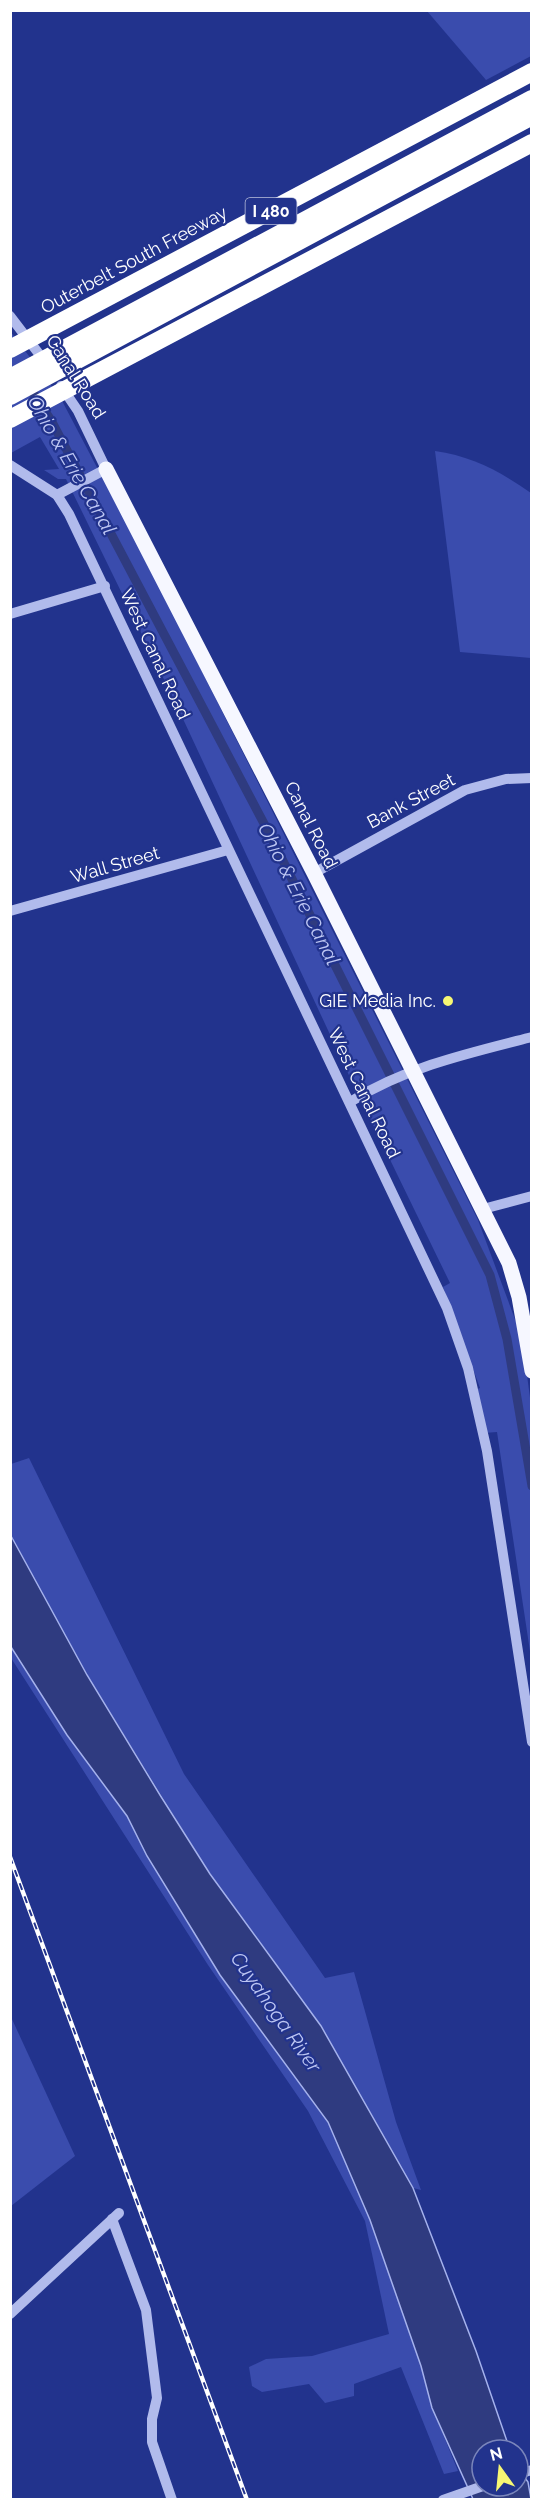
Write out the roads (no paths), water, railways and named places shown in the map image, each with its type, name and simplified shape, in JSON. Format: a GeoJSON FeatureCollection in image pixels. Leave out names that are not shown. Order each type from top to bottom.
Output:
{"type":"FeatureCollection","features":[{"type":"Feature","properties":{"kind":"highway","name":"Outerbelt South Freeway"},"geometry":{"type":"LineString","coordinates":[[10,349],[531,72]]}},
{"type":"Feature","properties":{"kind":"highway"},"geometry":{"type":"LineString","coordinates":[[10,378],[531,99]]}},
{"type":"Feature","properties":{"kind":"highway"},"geometry":{"type":"LineString","coordinates":[[10,396],[531,116]]}},
{"type":"Feature","properties":{"kind":"highway"},"geometry":{"type":"LineString","coordinates":[[10,419],[531,143]]}},
{"type":"Feature","properties":{"kind":"main road","name":"Canal Road"},"geometry":{"type":"LineString","coordinates":[[106,470],[314,873],[406,1073],[483,1209],[513,1276],[531,1371]]}},
{"type":"Feature","properties":{"kind":"street","name":"Canal Road"},"geometry":{"type":"LineString","coordinates":[[10,316],[78,411],[106,470]]}},
{"type":"Feature","properties":{"kind":"street","name":"West Canal Road"},"geometry":{"type":"LineString","coordinates":[[10,465],[57,495],[105,586],[228,850],[447,1308],[470,1377],[490,1470],[531,1742]]}},
{"type":"Feature","properties":{"kind":"street"},"geometry":{"type":"LineString","coordinates":[[57,495],[106,470]]}},
{"type":"Feature","properties":{"kind":"street"},"geometry":{"type":"LineString","coordinates":[[10,614],[105,586]]}},
{"type":"Feature","properties":{"kind":"street","name":"Bank Street"},"geometry":{"type":"LineString","coordinates":[[314,873],[465,790],[506,779],[531,778]]}},
{"type":"Feature","properties":{"kind":"street","name":"Wall Street"},"geometry":{"type":"LineString","coordinates":[[10,911],[228,850]]}},
{"type":"Feature","properties":{"kind":"street"},"geometry":{"type":"LineString","coordinates":[[350,1102],[406,1073],[444,1059],[531,1037]]}},
{"type":"Feature","properties":{"kind":"street"},"geometry":{"type":"LineString","coordinates":[[483,1209],[531,1196]]}},
{"type":"Feature","properties":{"kind":"street"},"geometry":{"type":"LineString","coordinates":[[10,2314],[116,2216],[146,2310],[157,2398],[152,2420],[152,2442],[172,2499]]}},
{"type":"Feature","properties":{"kind":"street"},"geometry":{"type":"LineString","coordinates":[[443,2499],[470,2490]]}},
{"type":"Feature","properties":{"kind":"water","name":"Cuyahoga River"},"geometry":{"type":"Polygon","coordinates":[[[10,1534],[87,1675],[160,1795],[210,1874],[321,2026],[413,2188],[476,2351],[506,2438],[470,2438],[470,2492],[432,2408],[421,2366],[370,2220],[328,2122],[220,1975],[147,1856],[127,1816],[67,1735],[11,1647],[10,1534]]]}},
{"type":"Feature","properties":{"kind":"water"},"geometry":{"type":"Polygon","coordinates":[[[530,2493],[531,2499],[473,2499],[530,2498],[530,2493]]]}},
{"type":"Feature","properties":{"kind":"waterway","name":"Ohio & Erie Canal"},"geometry":{"type":"LineString","coordinates":[[28,385],[52,422],[269,833],[490,1275],[507,1339],[532,1486]]}},
{"type":"Feature","properties":{"kind":"railway"},"geometry":{"type":"LineString","coordinates":[[10,1857],[247,2500]]}},
{"type":"Feature","properties":{"kind":"place","name":"GIE Media Inc."},"geometry":{"type":"Point","coordinates":[448,1001]}}]}
